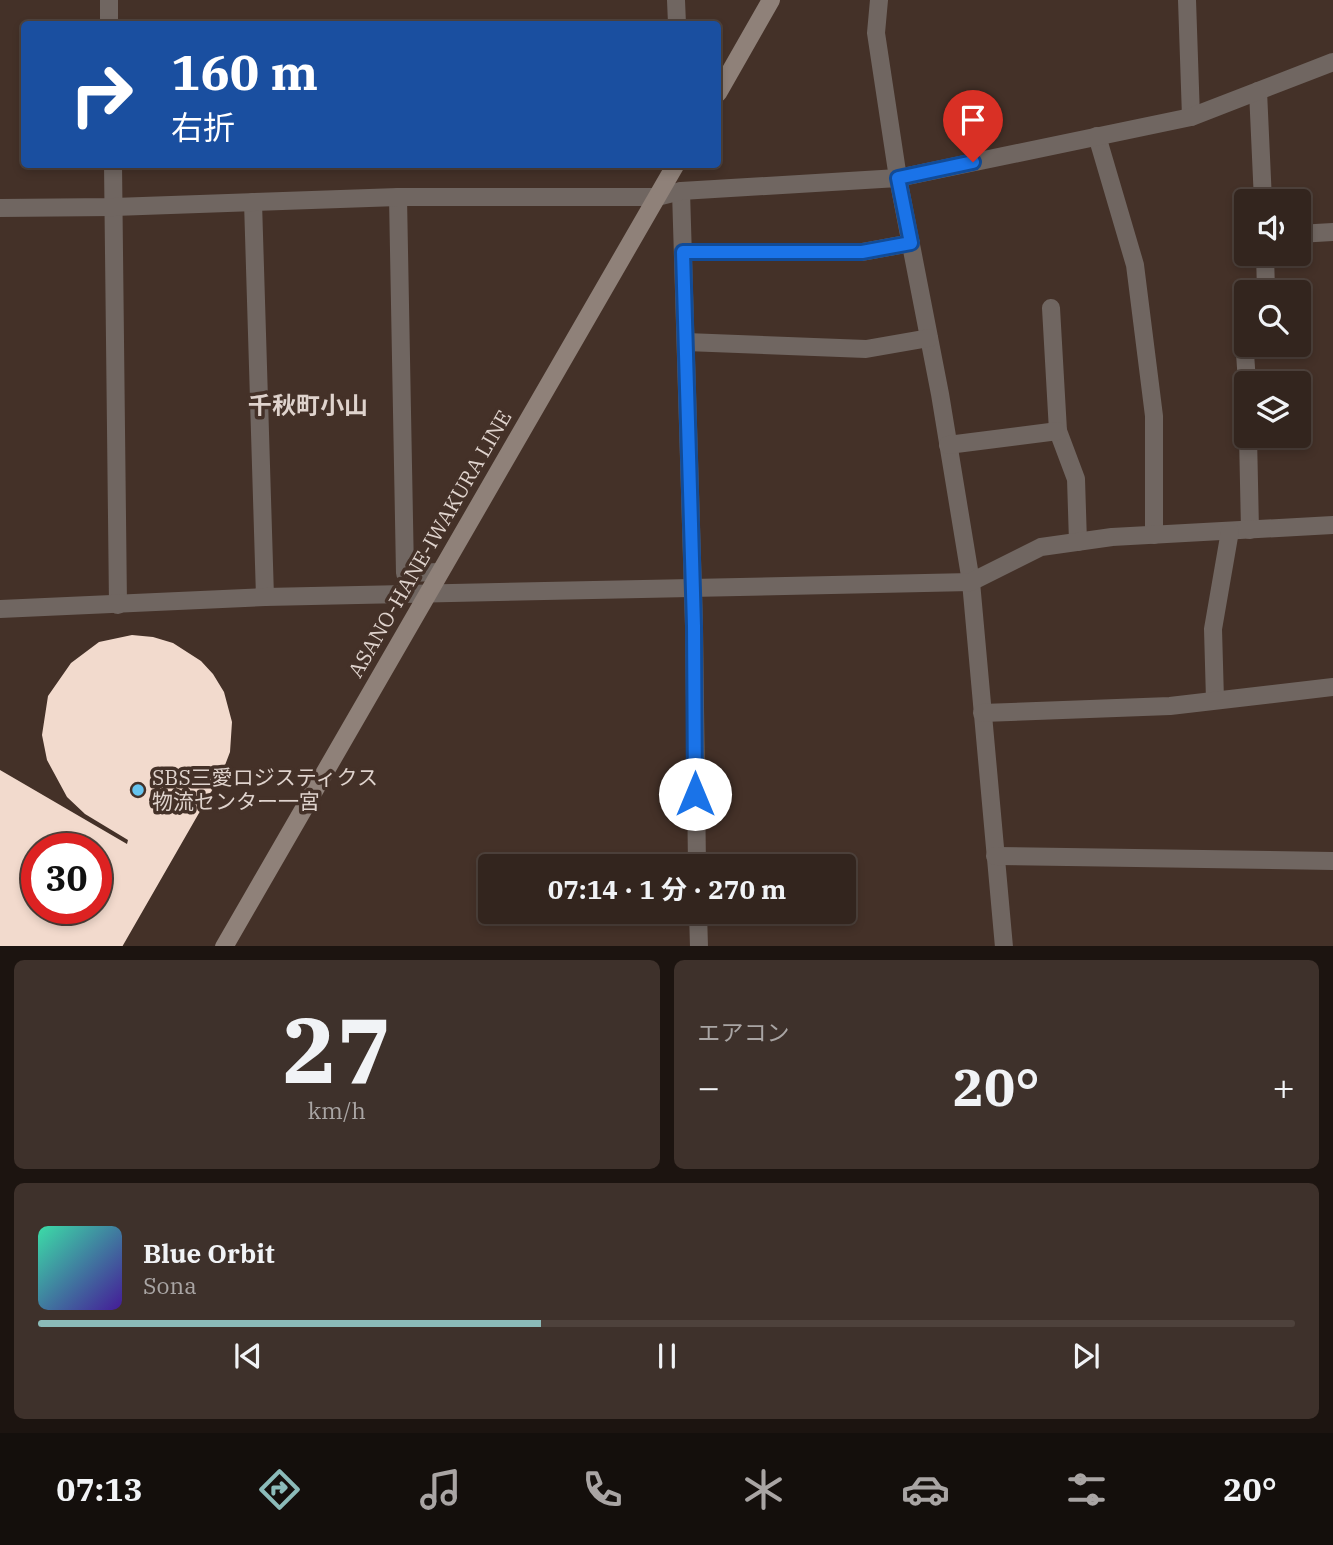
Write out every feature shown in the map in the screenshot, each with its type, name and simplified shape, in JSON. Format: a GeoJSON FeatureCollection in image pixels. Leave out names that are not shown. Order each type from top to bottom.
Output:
{"type":"FeatureCollection","features":[{"type":"Feature","properties":{"kind":"main road"},"geometry":{"type":"LineString","coordinates":[[721,88],[771,0]]}},
{"type":"Feature","properties":{"kind":"main road","name":"ASANO-HANE-IWAKURA LINE"},"geometry":{"type":"LineString","coordinates":[[225,946],[674,168]]}},
{"type":"Feature","properties":{"kind":"street"},"geometry":{"type":"LineString","coordinates":[[108,0],[109,21]]}},
{"type":"Feature","properties":{"kind":"street"},"geometry":{"type":"LineString","coordinates":[[676,0],[677,21]]}},
{"type":"Feature","properties":{"kind":"street"},"geometry":{"type":"LineString","coordinates":[[879,0],[876,33],[898,178],[971,582],[1004,946]]}},
{"type":"Feature","properties":{"kind":"street"},"geometry":{"type":"LineString","coordinates":[[1187,0],[1191,117]]}},
{"type":"Feature","properties":{"kind":"street"},"geometry":{"type":"LineString","coordinates":[[0,208],[114,207],[398,197],[657,197],[681,191],[898,178],[1191,117],[1333,62]]}},
{"type":"Feature","properties":{"kind":"street"},"geometry":{"type":"LineString","coordinates":[[1258,91],[1262,189]]}},
{"type":"Feature","properties":{"kind":"street"},"geometry":{"type":"LineString","coordinates":[[1097,136],[1135,265],[1154,416],[1154,535]]}},
{"type":"Feature","properties":{"kind":"street"},"geometry":{"type":"LineString","coordinates":[[113,168],[118,605]]}},
{"type":"Feature","properties":{"kind":"street"},"geometry":{"type":"LineString","coordinates":[[681,191],[693,589],[697,854]]}},
{"type":"Feature","properties":{"kind":"street"},"geometry":{"type":"LineString","coordinates":[[398,197],[405,573],[440,572]]}},
{"type":"Feature","properties":{"kind":"street"},"geometry":{"type":"LineString","coordinates":[[253,202],[265,597]]}},
{"type":"Feature","properties":{"kind":"street"},"geometry":{"type":"LineString","coordinates":[[1311,233],[1333,232]]}},
{"type":"Feature","properties":{"kind":"street"},"geometry":{"type":"LineString","coordinates":[[683,252],[862,252],[911,243]]}},
{"type":"Feature","properties":{"kind":"street"},"geometry":{"type":"LineString","coordinates":[[1051,308],[1058,431],[1076,479],[1078,542]]}},
{"type":"Feature","properties":{"kind":"street"},"geometry":{"type":"LineString","coordinates":[[686,341],[866,349],[929,338]]}},
{"type":"Feature","properties":{"kind":"street"},"geometry":{"type":"LineString","coordinates":[[948,445],[1058,431]]}},
{"type":"Feature","properties":{"kind":"street"},"geometry":{"type":"LineString","coordinates":[[1248,448],[1250,530]]}},
{"type":"Feature","properties":{"kind":"street"},"geometry":{"type":"LineString","coordinates":[[0,609],[265,597],[971,582],[1041,547],[1154,535],[1333,525]]}},
{"type":"Feature","properties":{"kind":"street"},"geometry":{"type":"LineString","coordinates":[[1214,700],[1213,628],[1230,531]]}},
{"type":"Feature","properties":{"kind":"street"},"geometry":{"type":"LineString","coordinates":[[982,713],[1170,706],[1333,687]]}},
{"type":"Feature","properties":{"kind":"street"},"geometry":{"type":"LineString","coordinates":[[995,856],[1333,861]]}},
{"type":"Feature","properties":{"kind":"street"},"geometry":{"type":"LineString","coordinates":[[698,924],[699,946]]}},
{"type":"Feature","properties":{"kind":"building","name":"SBS三愛ロジスティクス 物流センター一宮"},"geometry":{"type":"Polygon","coordinates":[[[132,635],[173,643],[201,661],[224,692],[232,722],[230,752],[222,773],[123,946],[0,946],[0,770],[108,833],[21,833],[21,924],[112,924],[112,835],[127,844],[128,840],[85,814],[67,797],[47,760],[42,735],[48,696],[71,663],[99,642],[132,635]]]}},
{"type":"Feature","properties":{"kind":"place","name":"SBS三愛ロジスティクス 物流センター一宮"},"geometry":{"type":"Point","coordinates":[138,790]}},
{"type":"Feature","properties":{"kind":"district","name":"千秋町小山"},"geometry":{"type":"Point","coordinates":[308,406]}},
{"type":"Feature","properties":{"kind":"route"},"geometry":{"type":"LineString","coordinates":[[695,794],[694,626],[683,252],[862,252],[911,243],[898,178],[973,162]]}}]}
